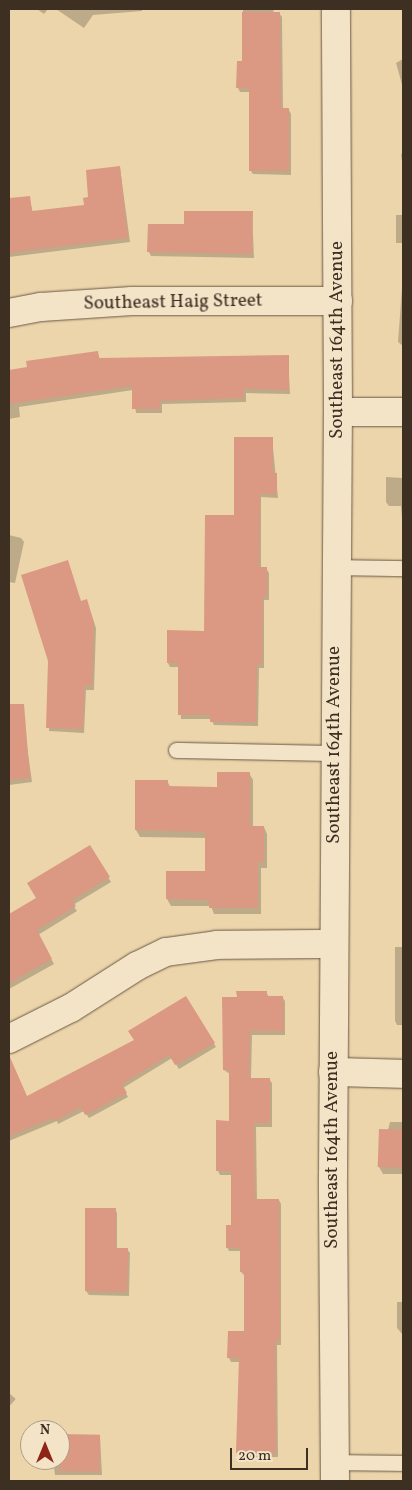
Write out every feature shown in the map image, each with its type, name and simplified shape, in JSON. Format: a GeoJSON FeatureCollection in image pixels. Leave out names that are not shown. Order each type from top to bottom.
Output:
{"type":"FeatureCollection","features":[{"type":"Feature","properties":{"kind":"street","name":"Southeast 164th Avenue"},"geometry":{"type":"LineString","coordinates":[[334,1472],[333,1072],[338,412],[336,9]]}},
{"type":"Feature","properties":{"kind":"street","name":"Southeast Haig Street"},"geometry":{"type":"LineString","coordinates":[[9,314],[41,307],[132,301],[338,301]]}},
{"type":"Feature","properties":{"kind":"street"},"geometry":{"type":"LineString","coordinates":[[338,412],[403,412]]}},
{"type":"Feature","properties":{"kind":"street"},"geometry":{"type":"LineString","coordinates":[[9,1039],[71,1008],[137,966],[166,952],[217,945],[334,944]]}},
{"type":"Feature","properties":{"kind":"street"},"geometry":{"type":"LineString","coordinates":[[333,1072],[403,1074]]}},
{"type":"Feature","properties":{"kind":"lane"},"geometry":{"type":"LineString","coordinates":[[337,567],[403,568]]}},
{"type":"Feature","properties":{"kind":"lane"},"geometry":{"type":"LineString","coordinates":[[176,750],[335,753]]}},
{"type":"Feature","properties":{"kind":"lane"},"geometry":{"type":"LineString","coordinates":[[334,1472],[403,1463]]}},
{"type":"Feature","properties":{"kind":"building"},"geometry":{"type":"Polygon","coordinates":[[[242,12],[280,12],[281,108],[289,108],[289,171],[249,171],[249,88],[236,88],[237,61],[242,61],[242,12]]]}},
{"type":"Feature","properties":{"kind":"building"},"geometry":{"type":"Polygon","coordinates":[[[120,166],[128,238],[9,253],[9,198],[30,196],[32,211],[84,205],[83,198],[88,197],[86,170],[120,166]]]}},
{"type":"Feature","properties":{"kind":"building"},"geometry":{"type":"Polygon","coordinates":[[[184,211],[253,211],[252,254],[147,252],[148,224],[184,224],[184,211]]]}},
{"type":"Feature","properties":{"kind":"building"},"geometry":{"type":"Polygon","coordinates":[[[98,351],[99,358],[289,355],[289,390],[244,389],[244,398],[160,401],[160,409],[132,409],[132,386],[9,404],[9,370],[27,367],[26,361],[98,351]]]}},
{"type":"Feature","properties":{"kind":"building"},"geometry":{"type":"Polygon","coordinates":[[[234,437],[273,437],[273,473],[277,473],[277,494],[260,494],[259,567],[267,567],[267,596],[263,596],[262,664],[257,664],[256,722],[210,722],[210,715],[178,715],[178,663],[167,663],[167,630],[204,631],[205,515],[234,515],[234,437]]]}},
{"type":"Feature","properties":{"kind":"building"},"geometry":{"type":"Polygon","coordinates":[[[68,560],[81,601],[87,599],[94,623],[92,686],[84,686],[83,729],[46,728],[48,661],[21,575],[68,560]]]}},
{"type":"Feature","properties":{"kind":"building"},"geometry":{"type":"Polygon","coordinates":[[[9,704],[24,704],[30,778],[9,780],[9,704]]]}},
{"type":"Feature","properties":{"kind":"building"},"geometry":{"type":"Polygon","coordinates":[[[217,772],[250,772],[250,826],[264,826],[264,862],[258,862],[258,908],[209,908],[209,900],[166,899],[166,871],[205,871],[205,832],[135,830],[135,780],[168,780],[168,786],[217,787],[217,772]]]}},
{"type":"Feature","properties":{"kind":"building"},"geometry":{"type":"Polygon","coordinates":[[[90,845],[110,877],[72,900],[76,906],[37,930],[52,959],[9,983],[9,914],[36,898],[27,883],[90,845]]]}},
{"type":"Feature","properties":{"kind":"building"},"geometry":{"type":"Polygon","coordinates":[[[236,991],[267,991],[267,996],[283,996],[284,1031],[250,1031],[249,1078],[270,1078],[270,1123],[254,1123],[255,1199],[279,1199],[280,1341],[275,1341],[276,1453],[236,1453],[239,1358],[227,1358],[228,1331],[244,1331],[244,1272],[240,1272],[240,1248],[226,1248],[226,1225],[231,1225],[231,1171],[216,1171],[216,1120],[229,1121],[229,1070],[223,1070],[222,997],[237,997],[236,991]]]}},
{"type":"Feature","properties":{"kind":"building"},"geometry":{"type":"Polygon","coordinates":[[[186,996],[215,1043],[175,1065],[169,1055],[122,1084],[127,1093],[85,1115],[81,1107],[55,1121],[53,1118],[9,1136],[9,1055],[27,1096],[134,1040],[128,1031],[186,996]]]}},
{"type":"Feature","properties":{"kind":"building"},"geometry":{"type":"Polygon","coordinates":[[[379,1129],[403,1130],[402,1168],[378,1167],[379,1129]]]}},
{"type":"Feature","properties":{"kind":"building"},"geometry":{"type":"Polygon","coordinates":[[[85,1208],[116,1208],[116,1248],[128,1248],[127,1292],[85,1291],[85,1208]]]}},
{"type":"Feature","properties":{"kind":"building"},"geometry":{"type":"Polygon","coordinates":[[[70,1434],[100,1435],[99,1472],[59,1471],[70,1470],[70,1434]]]}}]}
